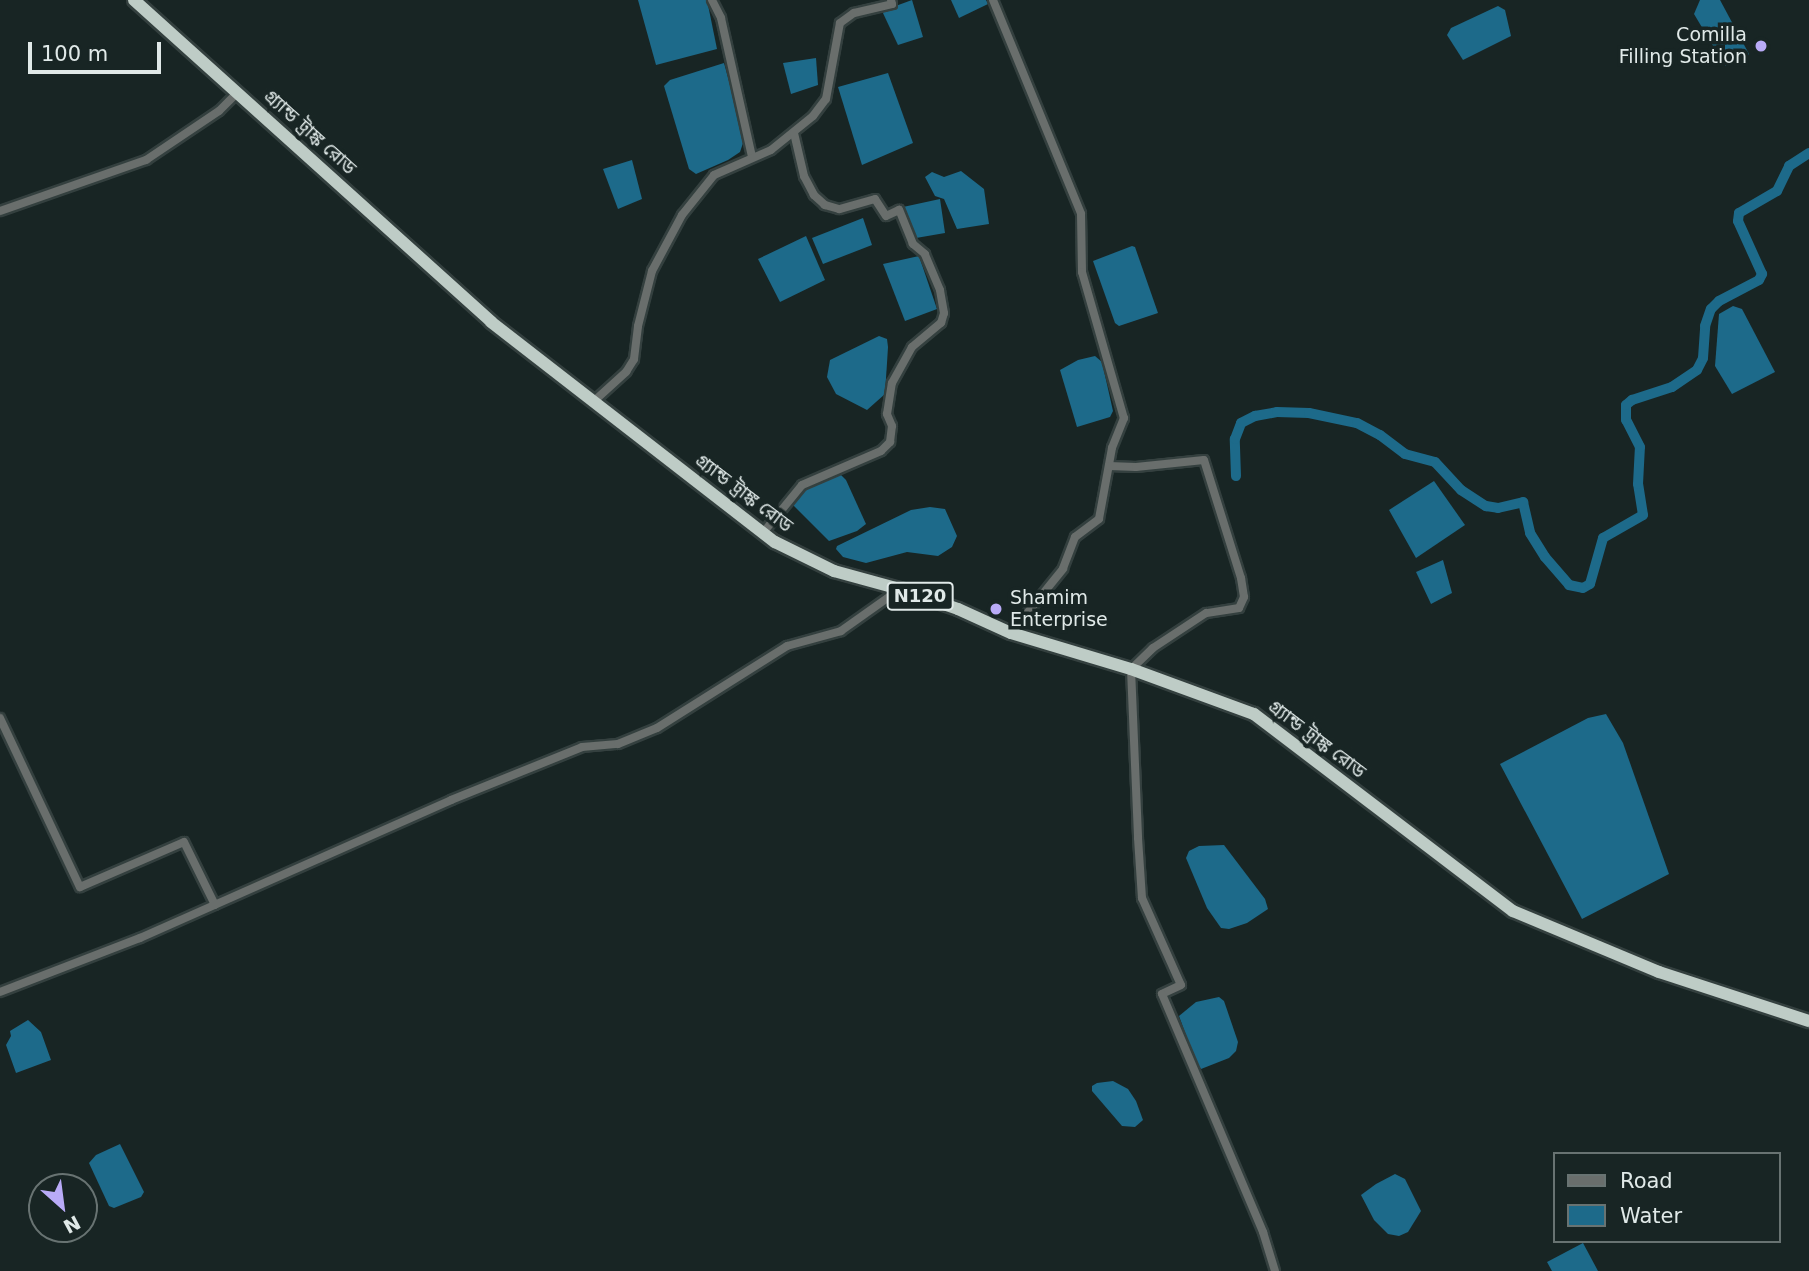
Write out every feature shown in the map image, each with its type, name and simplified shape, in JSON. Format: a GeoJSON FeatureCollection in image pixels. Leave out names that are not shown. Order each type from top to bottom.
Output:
{"type":"FeatureCollection","features":[{"type":"Feature","properties":{"kind":"highway","name":"গ্র্যান্ড ট্রাঙ্ক রোড"},"geometry":{"type":"LineString","coordinates":[[134,0],[491,322],[762,534],[824,567],[900,589],[958,609],[1011,633],[1131,669],[1254,714],[1513,911],[1659,972],[1809,1021]]}},
{"type":"Feature","properties":{"kind":"street"},"geometry":{"type":"LineString","coordinates":[[712,0],[721,18],[752,157]]}},
{"type":"Feature","properties":{"kind":"street"},"geometry":{"type":"LineString","coordinates":[[593,402],[626,372],[635,359],[638,326],[652,271],[682,215],[714,175],[771,150],[794,133],[827,99],[840,23],[854,13],[892,4],[891,0]]}},
{"type":"Feature","properties":{"kind":"street"},"geometry":{"type":"LineString","coordinates":[[993,0],[1081,214],[1082,272],[1124,418],[1109,466],[1099,519],[1075,537],[1063,569],[1011,633]]}},
{"type":"Feature","properties":{"kind":"street"},"geometry":{"type":"LineString","coordinates":[[0,212],[146,160],[219,111],[238,92]]}},
{"type":"Feature","properties":{"kind":"street"},"geometry":{"type":"LineString","coordinates":[[762,534],[802,485],[881,451],[890,442],[892,425],[887,414],[892,383],[912,347],[941,323],[944,313],[940,290],[925,254],[913,244],[899,210],[886,216],[876,200],[839,209],[825,205],[814,195],[804,176],[794,133]]}},
{"type":"Feature","properties":{"kind":"street"},"geometry":{"type":"LineString","coordinates":[[1109,466],[1136,467],[1205,460],[1241,578],[1244,597],[1239,608],[1206,613],[1153,648],[1131,669],[1142,898],[1181,985],[1162,995],[1263,1232],[1275,1271]]}},
{"type":"Feature","properties":{"kind":"street"},"geometry":{"type":"LineString","coordinates":[[0,992],[140,938],[451,800],[582,747],[618,744],[656,728],[788,646],[841,631],[900,589]]}},
{"type":"Feature","properties":{"kind":"street"},"geometry":{"type":"LineString","coordinates":[[0,718],[80,887],[184,842],[215,905]]}},
{"type":"Feature","properties":{"kind":"water"},"geometry":{"type":"Polygon","coordinates":[[[638,0],[707,0],[717,49],[656,65],[638,0]]]}},
{"type":"Feature","properties":{"kind":"water"},"geometry":{"type":"Polygon","coordinates":[[[912,0],[923,37],[898,45],[882,11],[912,0]]]}},
{"type":"Feature","properties":{"kind":"water"},"geometry":{"type":"Polygon","coordinates":[[[951,0],[986,0],[988,4],[959,18],[951,0]]]}},
{"type":"Feature","properties":{"kind":"water"},"geometry":{"type":"Polygon","coordinates":[[[1700,0],[1720,0],[1749,54],[1747,57],[1725,66],[1694,14],[1700,0]]]}},
{"type":"Feature","properties":{"kind":"water"},"geometry":{"type":"Polygon","coordinates":[[[1498,6],[1505,10],[1511,36],[1463,60],[1447,35],[1451,28],[1498,6]]]}},
{"type":"Feature","properties":{"kind":"water"},"geometry":{"type":"Polygon","coordinates":[[[816,58],[818,85],[791,94],[783,63],[816,58]]]}},
{"type":"Feature","properties":{"kind":"water"},"geometry":{"type":"Polygon","coordinates":[[[724,63],[744,135],[743,143],[740,152],[728,160],[696,174],[689,169],[664,86],[670,80],[724,63]]]}},
{"type":"Feature","properties":{"kind":"water"},"geometry":{"type":"Polygon","coordinates":[[[888,73],[913,143],[862,165],[838,87],[888,73]]]}},
{"type":"Feature","properties":{"kind":"water"},"geometry":{"type":"Polygon","coordinates":[[[632,160],[642,199],[618,209],[603,169],[632,160]]]}},
{"type":"Feature","properties":{"kind":"water"},"geometry":{"type":"Polygon","coordinates":[[[961,171],[984,189],[989,224],[957,229],[944,199],[935,196],[925,177],[932,172],[944,177],[961,171]]]}},
{"type":"Feature","properties":{"kind":"water"},"geometry":{"type":"Polygon","coordinates":[[[940,199],[945,233],[916,238],[903,207],[940,199]]]}},
{"type":"Feature","properties":{"kind":"water"},"geometry":{"type":"Polygon","coordinates":[[[863,218],[872,245],[823,264],[812,238],[863,218]]]}},
{"type":"Feature","properties":{"kind":"water"},"geometry":{"type":"Polygon","coordinates":[[[806,236],[825,280],[780,302],[758,259],[806,236]]]}},
{"type":"Feature","properties":{"kind":"water"},"geometry":{"type":"Polygon","coordinates":[[[1135,247],[1158,313],[1119,326],[1115,323],[1093,261],[1135,247]]]}},
{"type":"Feature","properties":{"kind":"water"},"geometry":{"type":"Polygon","coordinates":[[[919,256],[937,309],[905,321],[883,264],[919,256]]]}},
{"type":"Feature","properties":{"kind":"water"},"geometry":{"type":"Polygon","coordinates":[[[1733,306],[1742,309],[1775,372],[1732,394],[1715,366],[1719,314],[1733,306]]]}},
{"type":"Feature","properties":{"kind":"water"},"geometry":{"type":"Polygon","coordinates":[[[879,336],[887,339],[888,347],[885,394],[867,410],[836,394],[827,377],[830,360],[879,336]]]}},
{"type":"Feature","properties":{"kind":"water"},"geometry":{"type":"Polygon","coordinates":[[[1095,356],[1102,362],[1113,411],[1110,417],[1077,427],[1060,370],[1078,360],[1095,356]]]}},
{"type":"Feature","properties":{"kind":"water"},"geometry":{"type":"Polygon","coordinates":[[[839,473],[846,480],[866,524],[857,531],[829,541],[792,504],[802,489],[814,481],[839,473]]]}},
{"type":"Feature","properties":{"kind":"water"},"geometry":{"type":"Polygon","coordinates":[[[1434,481],[1465,525],[1416,558],[1389,510],[1434,481]]]}},
{"type":"Feature","properties":{"kind":"water"},"geometry":{"type":"Polygon","coordinates":[[[930,507],[945,509],[957,536],[952,547],[938,556],[907,552],[866,563],[843,557],[836,549],[837,546],[911,510],[930,507]]]}},
{"type":"Feature","properties":{"kind":"water"},"geometry":{"type":"Polygon","coordinates":[[[1443,560],[1452,593],[1431,604],[1416,572],[1443,560]]]}},
{"type":"Feature","properties":{"kind":"water"},"geometry":{"type":"Polygon","coordinates":[[[1606,714],[1623,743],[1669,874],[1582,919],[1500,764],[1588,718],[1606,714]]]}},
{"type":"Feature","properties":{"kind":"water"},"geometry":{"type":"Polygon","coordinates":[[[1224,845],[1265,899],[1268,909],[1247,923],[1229,929],[1221,928],[1207,908],[1186,858],[1189,851],[1199,846],[1224,845]]]}},
{"type":"Feature","properties":{"kind":"water"},"geometry":{"type":"Polygon","coordinates":[[[1219,997],[1224,1001],[1238,1042],[1236,1051],[1229,1058],[1201,1069],[1196,1063],[1179,1016],[1196,1002],[1219,997]]]}},
{"type":"Feature","properties":{"kind":"water"},"geometry":{"type":"Polygon","coordinates":[[[28,1020],[41,1032],[51,1060],[16,1073],[6,1045],[11,1036],[10,1031],[28,1020]]]}},
{"type":"Feature","properties":{"kind":"water"},"geometry":{"type":"Polygon","coordinates":[[[1113,1081],[1128,1089],[1136,1101],[1143,1120],[1135,1127],[1122,1126],[1092,1091],[1092,1086],[1097,1083],[1113,1081]]]}},
{"type":"Feature","properties":{"kind":"water"},"geometry":{"type":"Polygon","coordinates":[[[120,1144],[144,1192],[141,1197],[114,1208],[109,1206],[98,1182],[98,1173],[94,1173],[89,1163],[96,1155],[120,1144]]]}},
{"type":"Feature","properties":{"kind":"water"},"geometry":{"type":"Polygon","coordinates":[[[1395,1174],[1405,1179],[1421,1211],[1408,1232],[1399,1236],[1388,1234],[1374,1220],[1361,1195],[1395,1174]]]}},
{"type":"Feature","properties":{"kind":"water"},"geometry":{"type":"Polygon","coordinates":[[[1583,1243],[1598,1271],[1552,1271],[1547,1262],[1583,1243]]]}},
{"type":"Feature","properties":{"kind":"waterway"},"geometry":{"type":"LineString","coordinates":[[1236,476],[1235,439],[1241,423],[1255,416],[1277,412],[1309,413],[1357,423],[1380,435],[1405,454],[1435,462],[1461,490],[1486,506],[1498,508],[1523,502],[1530,533],[1545,557],[1569,585],[1583,588],[1590,584],[1603,538],[1643,515],[1638,484],[1640,447],[1626,420],[1626,405],[1632,400],[1672,387],[1697,370],[1703,358],[1705,326],[1711,309],[1719,301],[1759,280],[1762,274],[1738,221],[1739,213],[1777,191],[1789,166],[1809,153]]}},
{"type":"Feature","properties":{"kind":"place","name":"Comilla Filling Station"},"geometry":{"type":"Point","coordinates":[1761,46]}},
{"type":"Feature","properties":{"kind":"place","name":"Shamim Enterprise"},"geometry":{"type":"Point","coordinates":[996,609]}}]}
